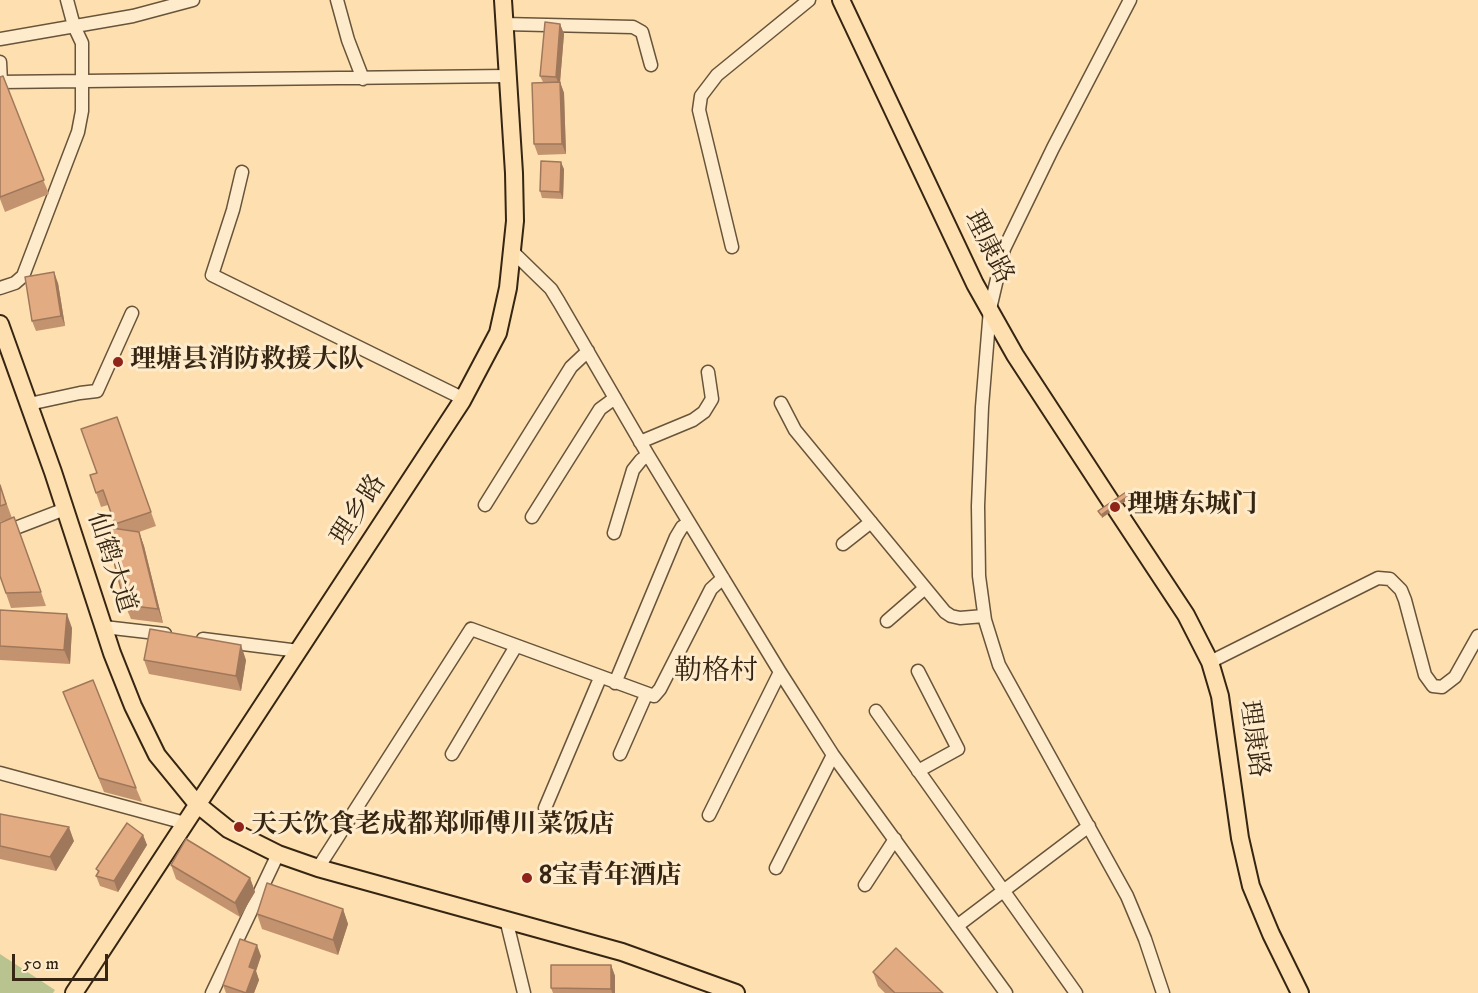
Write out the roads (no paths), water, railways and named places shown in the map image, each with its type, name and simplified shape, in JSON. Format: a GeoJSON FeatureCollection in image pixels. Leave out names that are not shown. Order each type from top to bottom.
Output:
{"type":"FeatureCollection","features":[{"type":"Feature","properties":{"kind":"main road","name":"理乡路"},"geometry":{"type":"LineString","coordinates":[[74,993],[464,399],[498,333],[508,288],[515,221],[503,0]]}},
{"type":"Feature","properties":{"kind":"main road","name":"理康路"},"geometry":{"type":"LineString","coordinates":[[841,0],[962,258],[1015,355],[1186,615],[1210,662],[1221,696],[1240,838],[1251,886],[1280,954],[1300,993]]}},
{"type":"Feature","properties":{"kind":"main road","name":"仙鹤大道"},"geometry":{"type":"LineString","coordinates":[[0,324],[133,706],[157,755],[197,804],[228,829],[278,854],[318,868],[622,952],[736,993]]}},
{"type":"Feature","properties":{"kind":"street"},"geometry":{"type":"LineString","coordinates":[[0,288],[15,284],[23,276],[78,132],[82,111],[82,43],[74,26],[67,0]]}},
{"type":"Feature","properties":{"kind":"street"},"geometry":{"type":"LineString","coordinates":[[0,39],[133,16],[193,0]]}},
{"type":"Feature","properties":{"kind":"street"},"geometry":{"type":"LineString","coordinates":[[337,0],[348,40],[363,79]]}},
{"type":"Feature","properties":{"kind":"street"},"geometry":{"type":"LineString","coordinates":[[732,247],[699,110],[701,96],[717,75],[809,0]]}},
{"type":"Feature","properties":{"kind":"street"},"geometry":{"type":"LineString","coordinates":[[1130,0],[1053,148],[1004,249],[990,309],[980,430],[979,576],[984,616],[999,665],[1127,896],[1163,993]]}},
{"type":"Feature","properties":{"kind":"street"},"geometry":{"type":"LineString","coordinates":[[504,24],[633,27],[642,32],[651,65]]}},
{"type":"Feature","properties":{"kind":"street"},"geometry":{"type":"LineString","coordinates":[[0,62],[1,82],[508,76]]}},
{"type":"Feature","properties":{"kind":"street"},"geometry":{"type":"LineString","coordinates":[[242,172],[233,210],[212,276],[464,399]]}},
{"type":"Feature","properties":{"kind":"street"},"geometry":{"type":"LineString","coordinates":[[513,252],[551,289],[640,442],[833,755],[1006,993]]}},
{"type":"Feature","properties":{"kind":"street"},"geometry":{"type":"LineString","coordinates":[[29,404],[97,391],[132,313]]}},
{"type":"Feature","properties":{"kind":"street"},"geometry":{"type":"LineString","coordinates":[[485,505],[571,367],[588,351]]}},
{"type":"Feature","properties":{"kind":"street"},"geometry":{"type":"LineString","coordinates":[[640,442],[693,420],[708,408],[712,399],[708,372]]}},
{"type":"Feature","properties":{"kind":"street"},"geometry":{"type":"LineString","coordinates":[[532,517],[600,409],[615,398]]}},
{"type":"Feature","properties":{"kind":"street"},"geometry":{"type":"LineString","coordinates":[[781,403],[795,430],[945,612],[960,618],[984,616]]}},
{"type":"Feature","properties":{"kind":"street"},"geometry":{"type":"LineString","coordinates":[[614,533],[633,470],[640,460],[648,455]]}},
{"type":"Feature","properties":{"kind":"street"},"geometry":{"type":"LineString","coordinates":[[0,534],[66,509]]}},
{"type":"Feature","properties":{"kind":"street"},"geometry":{"type":"LineString","coordinates":[[615,683],[676,537],[682,527],[689,522]]}},
{"type":"Feature","properties":{"kind":"street"},"geometry":{"type":"LineString","coordinates":[[843,544],[871,522]]}},
{"type":"Feature","properties":{"kind":"street"},"geometry":{"type":"LineString","coordinates":[[318,868],[471,629],[646,695],[654,696],[658,693],[711,589],[723,578]]}},
{"type":"Feature","properties":{"kind":"street"},"geometry":{"type":"LineString","coordinates":[[1210,662],[1378,578],[1390,579],[1401,590],[1425,675],[1434,686],[1442,687],[1455,677],[1478,636]]}},
{"type":"Feature","properties":{"kind":"street"},"geometry":{"type":"LineString","coordinates":[[887,621],[925,588]]}},
{"type":"Feature","properties":{"kind":"street"},"geometry":{"type":"LineString","coordinates":[[104,627],[172,635]]}},
{"type":"Feature","properties":{"kind":"street"},"geometry":{"type":"LineString","coordinates":[[195,638],[299,651]]}},
{"type":"Feature","properties":{"kind":"street"},"geometry":{"type":"LineString","coordinates":[[452,754],[516,646]]}},
{"type":"Feature","properties":{"kind":"street"},"geometry":{"type":"LineString","coordinates":[[918,671],[958,749],[918,771]]}},
{"type":"Feature","properties":{"kind":"street"},"geometry":{"type":"LineString","coordinates":[[709,815],[780,672]]}},
{"type":"Feature","properties":{"kind":"street"},"geometry":{"type":"LineString","coordinates":[[545,808],[600,678]]}},
{"type":"Feature","properties":{"kind":"street"},"geometry":{"type":"LineString","coordinates":[[620,754],[646,695]]}},
{"type":"Feature","properties":{"kind":"street"},"geometry":{"type":"LineString","coordinates":[[876,711],[1076,993]]}},
{"type":"Feature","properties":{"kind":"street"},"geometry":{"type":"LineString","coordinates":[[776,868],[833,755]]}},
{"type":"Feature","properties":{"kind":"street"},"geometry":{"type":"LineString","coordinates":[[0,773],[185,823]]}},
{"type":"Feature","properties":{"kind":"street"},"geometry":{"type":"LineString","coordinates":[[957,926],[1089,826]]}},
{"type":"Feature","properties":{"kind":"street"},"geometry":{"type":"LineString","coordinates":[[865,885],[895,839]]}},
{"type":"Feature","properties":{"kind":"street"},"geometry":{"type":"LineString","coordinates":[[212,993],[278,854]]}},
{"type":"Feature","properties":{"kind":"street"},"geometry":{"type":"LineString","coordinates":[[506,919],[524,993]]}},
{"type":"Feature","properties":{"kind":"place","name":"理塘县消防救援大队"},"geometry":{"type":"Point","coordinates":[118,362]}},
{"type":"Feature","properties":{"kind":"place","name":"理塘东城门"},"geometry":{"type":"Point","coordinates":[1115,507]}},
{"type":"Feature","properties":{"kind":"place","name":"天天饮食老成都郑师傅川菜饭店"},"geometry":{"type":"Point","coordinates":[239,827]}},
{"type":"Feature","properties":{"kind":"place","name":"8宝青年酒店"},"geometry":{"type":"Point","coordinates":[527,878]}},
{"type":"Feature","properties":{"kind":"district","name":"勒格村"},"geometry":{"type":"Point","coordinates":[716,673]}}]}
